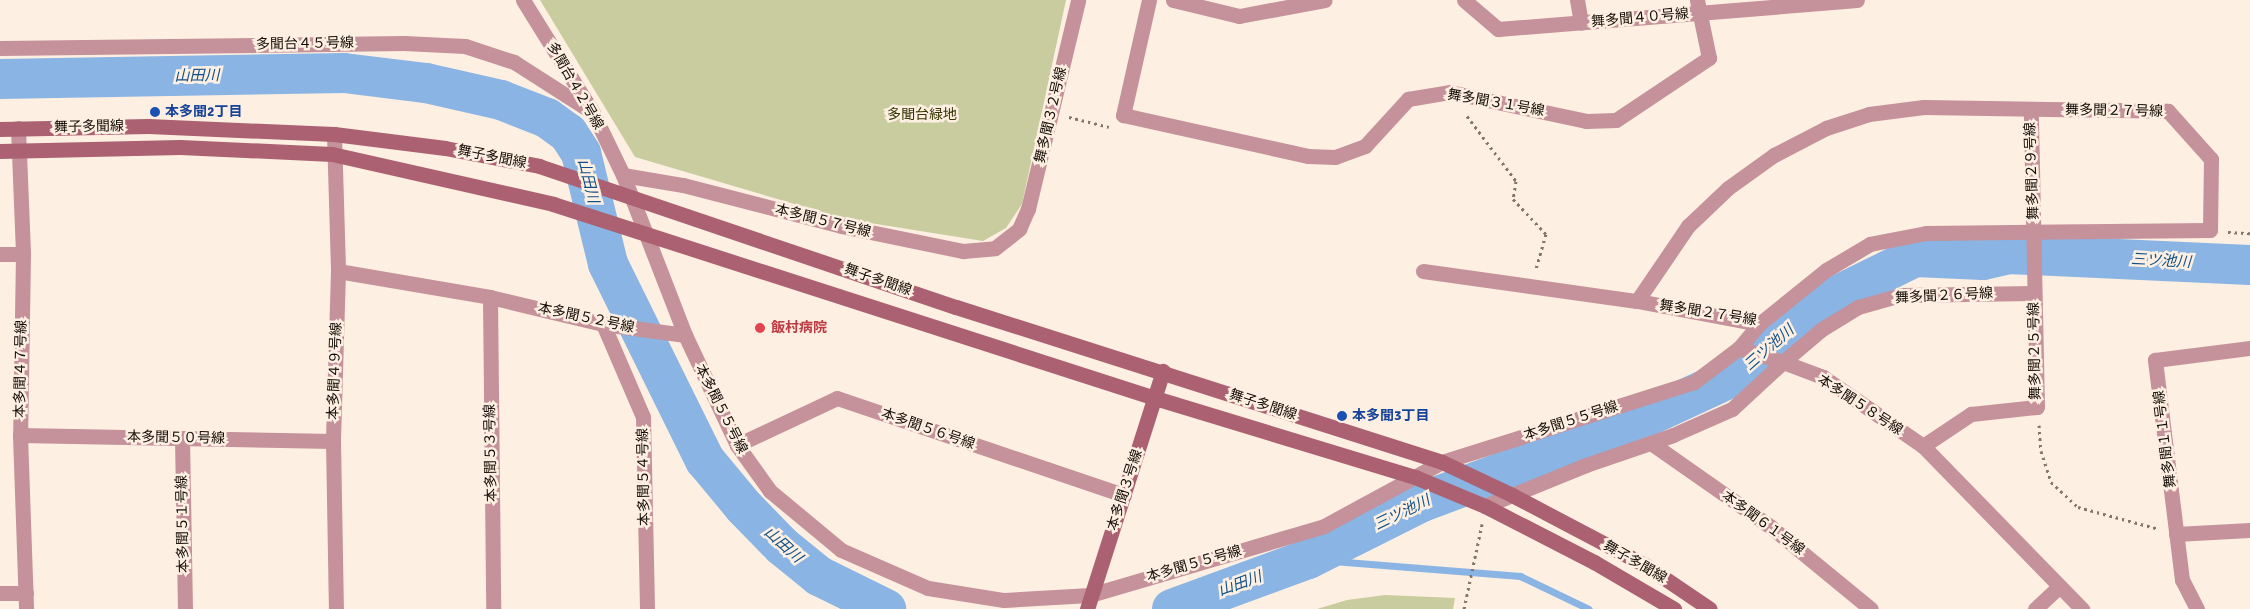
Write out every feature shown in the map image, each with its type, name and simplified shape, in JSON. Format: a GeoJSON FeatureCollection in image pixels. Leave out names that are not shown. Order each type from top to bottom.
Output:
{"type":"FeatureCollection","features":[{"type":"Feature","properties":{"kind":"street","name":"多聞台４２号線"},"geometry":{"type":"LineString","coordinates":[[523,0],[593,113],[623,175],[628,194]]}},
{"type":"Feature","properties":{"kind":"street","name":"舞多聞３２号線"},"geometry":{"type":"LineString","coordinates":[[1019,229],[1028,209],[1078,0]]}},
{"type":"Feature","properties":{"kind":"street","name":"舞多聞３１号線"},"geometry":{"type":"LineString","coordinates":[[1149,0],[1123,115],[1308,156],[1335,157],[1365,146],[1408,99],[1450,92],[1586,121],[1616,120],[1709,58],[1699,7]]}},
{"type":"Feature","properties":{"kind":"street"},"geometry":{"type":"LineString","coordinates":[[1173,0],[1239,16],[1325,0]]}},
{"type":"Feature","properties":{"kind":"street","name":"舞多聞４０号線"},"geometry":{"type":"LineString","coordinates":[[1464,0],[1498,28],[1581,23],[1699,7],[1858,0]]}},
{"type":"Feature","properties":{"kind":"street"},"geometry":{"type":"LineString","coordinates":[[1577,0],[1581,23]]}},
{"type":"Feature","properties":{"kind":"street","name":"多聞台４５号線"},"geometry":{"type":"LineString","coordinates":[[0,48],[404,43],[465,46],[514,62],[593,113]]}},
{"type":"Feature","properties":{"kind":"street","name":"舞多聞２７号線"},"geometry":{"type":"LineString","coordinates":[[1422,271],[1637,301],[1759,324],[1826,270],[1870,244],[1926,233],[2210,230],[2211,159],[2168,111],[1924,107],[1869,114],[1826,128],[1774,155],[1728,188],[1688,226],[1637,301]]}},
{"type":"Feature","properties":{"kind":"street","name":"舞多聞２９号線"},"geometry":{"type":"LineString","coordinates":[[2030,110],[2034,232]]}},
{"type":"Feature","properties":{"kind":"street","name":"舞子多聞線"},"geometry":{"type":"LineString","coordinates":[[0,129],[148,126],[334,134],[445,148],[539,166],[628,194],[956,307],[1163,371],[1265,408],[1442,462],[1512,495],[1645,565],[1710,609]]}},
{"type":"Feature","properties":{"kind":"street","name":"本多聞４７号線"},"geometry":{"type":"LineString","coordinates":[[18,128],[24,254],[20,435],[26,609]]}},
{"type":"Feature","properties":{"kind":"street","name":"本多聞４９号線"},"geometry":{"type":"LineString","coordinates":[[334,134],[332,154],[338,271],[333,441],[336,609]]}},
{"type":"Feature","properties":{"kind":"street","name":"舞子多聞線"},"geometry":{"type":"LineString","coordinates":[[0,151],[180,147],[332,154],[553,204],[642,231],[1155,398],[1415,477],[1485,506],[1594,562],[1674,609]]}},
{"type":"Feature","properties":{"kind":"street","name":"本多聞５７号線"},"geometry":{"type":"LineString","coordinates":[[623,175],[683,186],[841,226],[963,251],[995,248],[1019,229]]}},
{"type":"Feature","properties":{"kind":"street"},"geometry":{"type":"LineString","coordinates":[[628,194],[685,335]]}},
{"type":"Feature","properties":{"kind":"street","name":"舞多聞２５号線"},"geometry":{"type":"LineString","coordinates":[[1923,446],[1971,414],[2037,407],[2034,232]]}},
{"type":"Feature","properties":{"kind":"street"},"geometry":{"type":"LineString","coordinates":[[0,254],[24,254]]}},
{"type":"Feature","properties":{"kind":"street","name":"本多聞５２号線"},"geometry":{"type":"LineString","coordinates":[[338,271],[490,297],[603,324],[685,335]]}},
{"type":"Feature","properties":{"kind":"street","name":"舞多聞２６号線"},"geometry":{"type":"LineString","coordinates":[[1783,362],[1822,329],[1858,306],[1901,295],[2034,293]]}},
{"type":"Feature","properties":{"kind":"street","name":"本多聞５３号線"},"geometry":{"type":"LineString","coordinates":[[490,297],[493,609]]}},
{"type":"Feature","properties":{"kind":"street","name":"本多聞５４号線"},"geometry":{"type":"LineString","coordinates":[[603,324],[643,417],[647,609]]}},
{"type":"Feature","properties":{"kind":"street","name":"本多聞５５号線"},"geometry":{"type":"LineString","coordinates":[[685,335],[737,445],[770,491],[841,550],[928,588],[1004,600],[1088,602],[1324,526],[1442,462],[1694,382],[1739,348],[1759,324]]}},
{"type":"Feature","properties":{"kind":"street"},"geometry":{"type":"LineString","coordinates":[[1485,506],[1651,443],[1732,409],[1783,362],[1739,348]]}},
{"type":"Feature","properties":{"kind":"street","name":"舞多聞１１号線"},"geometry":{"type":"LineString","coordinates":[[2197,609],[2182,580],[2156,360],[2250,348]]}},
{"type":"Feature","properties":{"kind":"street","name":"本多聞５８号線"},"geometry":{"type":"LineString","coordinates":[[1783,362],[1823,378],[1923,446],[2082,609]]}},
{"type":"Feature","properties":{"kind":"street","name":"本多聞３号線"},"geometry":{"type":"LineString","coordinates":[[1088,602],[1163,371]]}},
{"type":"Feature","properties":{"kind":"street","name":"本多聞５６号線"},"geometry":{"type":"LineString","coordinates":[[737,445],[837,398],[1124,495]]}},
{"type":"Feature","properties":{"kind":"street","name":"本多聞５０号線"},"geometry":{"type":"LineString","coordinates":[[20,435],[333,441]]}},
{"type":"Feature","properties":{"kind":"street","name":"本多聞５１号線"},"geometry":{"type":"LineString","coordinates":[[182,438],[185,609]]}},
{"type":"Feature","properties":{"kind":"street","name":"本多聞６１号線"},"geometry":{"type":"LineString","coordinates":[[1651,443],[1770,527],[1871,609]]}},
{"type":"Feature","properties":{"kind":"street"},"geometry":{"type":"LineString","coordinates":[[2176,534],[2250,530]]}},
{"type":"Feature","properties":{"kind":"street"},"geometry":{"type":"LineString","coordinates":[[2035,609],[2059,587]]}},
{"type":"Feature","properties":{"kind":"street"},"geometry":{"type":"LineString","coordinates":[[0,592],[26,593]]}},
{"type":"Feature","properties":{"kind":"path"},"geometry":{"type":"LineString","coordinates":[[1450,92],[1516,181],[1513,199],[1546,234],[1531,286]]}},
{"type":"Feature","properties":{"kind":"path"},"geometry":{"type":"LineString","coordinates":[[1051,113],[1118,129]]}},
{"type":"Feature","properties":{"kind":"path"},"geometry":{"type":"LineString","coordinates":[[2037,407],[2041,452],[2051,482],[2078,507],[2176,534]]}},
{"type":"Feature","properties":{"kind":"path"},"geometry":{"type":"LineString","coordinates":[[1464,609],[1485,506]]}},
{"type":"Feature","properties":{"kind":"green space","name":"多聞台緑地"},"geometry":{"type":"Polygon","coordinates":[[[540,0],[1066,0],[1022,204],[1006,228],[983,241],[845,219],[635,157],[540,0]]]}},
{"type":"Feature","properties":{"kind":"green space"},"geometry":{"type":"Polygon","coordinates":[[[1385,595],[1455,598],[1453,609],[1317,609],[1347,600],[1385,595]]]}},
{"type":"Feature","properties":{"kind":"waterway","name":"山田川"},"geometry":{"type":"LineString","coordinates":[[0,79],[344,73],[426,83],[501,100],[547,118],[568,133],[581,153],[608,264],[705,460],[744,507],[782,546],[819,576],[886,609]]}},
{"type":"Feature","properties":{"kind":"waterway","name":"三ツ池川"},"geometry":{"type":"LineString","coordinates":[[1172,609],[1308,559],[1422,502],[1631,424],[1741,373],[1818,305],[1915,257],[1983,260],[2008,254],[2250,265]]}},
{"type":"Feature","properties":{"kind":"waterway"},"geometry":{"type":"LineString","coordinates":[[1308,559],[1520,576],[1589,609]]}},
{"type":"Feature","properties":{"kind":"place","name":"本多聞2丁目"},"geometry":{"type":"Point","coordinates":[155,112]}},
{"type":"Feature","properties":{"kind":"place","name":"飯村病院"},"geometry":{"type":"Point","coordinates":[760,328]}},
{"type":"Feature","properties":{"kind":"place","name":"本多聞3丁目"},"geometry":{"type":"Point","coordinates":[1342,416]}}]}
